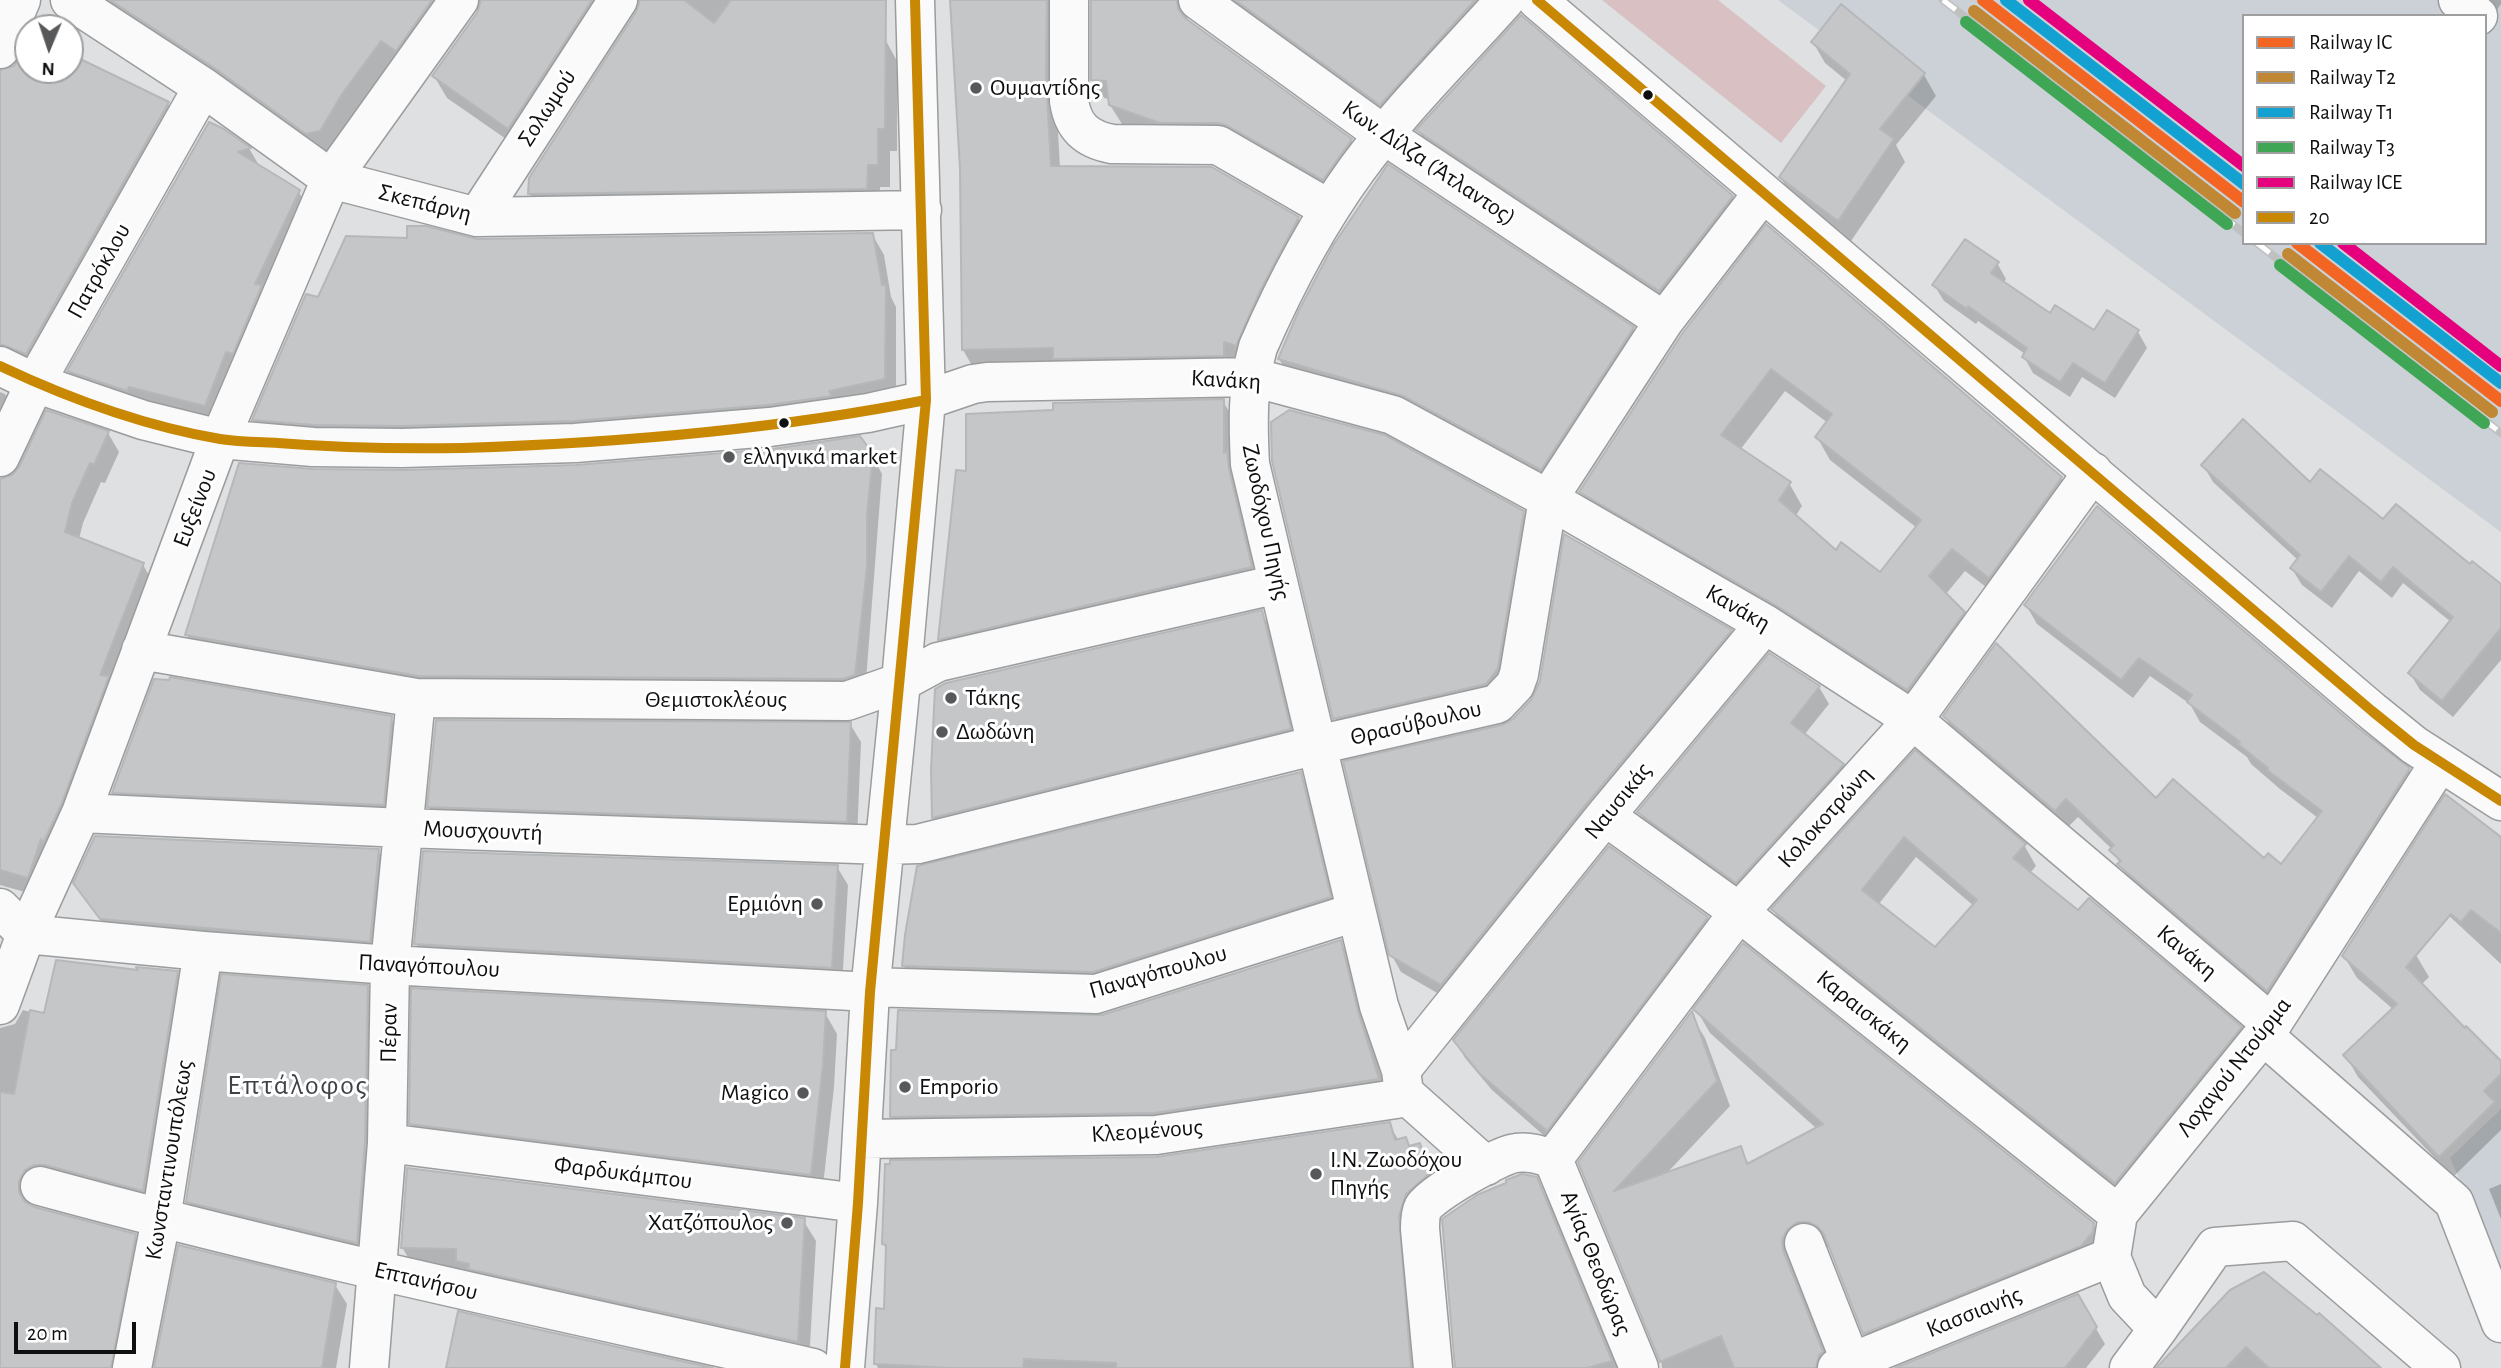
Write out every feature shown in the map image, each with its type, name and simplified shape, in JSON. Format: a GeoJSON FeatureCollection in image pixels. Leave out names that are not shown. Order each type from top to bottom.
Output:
{"type":"FeatureCollection","features":[{"type":"Feature","properties":{"kind":"street"},"geometry":{"type":"LineString","coordinates":[[0,49],[21,0]]}},
{"type":"Feature","properties":{"kind":"street","name":"Σκεπάρνη"},"geometry":{"type":"LineString","coordinates":[[69,0],[203,87],[331,179],[477,217],[922,209]]}},
{"type":"Feature","properties":{"kind":"street","name":"Ευξείνου"},"geometry":{"type":"LineString","coordinates":[[0,1005],[13,921],[81,813],[220,439],[331,179],[459,0]]}},
{"type":"Feature","properties":{"kind":"street","name":"Σολωμού"},"geometry":{"type":"LineString","coordinates":[[477,217],[618,0]]}},
{"type":"Feature","properties":{"kind":"street"},"geometry":{"type":"LineString","coordinates":[[1069,0],[1069,101],[1077,126],[1087,135],[1112,144],[1218,145],[1329,209]]}},
{"type":"Feature","properties":{"kind":"street","name":"Κων. Δίλζα (Άτλαντος)"},"geometry":{"type":"LineString","coordinates":[[1198,0],[1384,135],[1664,321]]}},
{"type":"Feature","properties":{"kind":"street","name":"Ζωοδόχου Πηγής"},"geometry":{"type":"LineString","coordinates":[[1403,1081],[1379,1006],[1250,464],[1248,430],[1252,377],[1258,347],[1268,325],[1329,209],[1384,135],[1505,0]]}},
{"type":"Feature","properties":{"kind":"street"},"geometry":{"type":"LineString","coordinates":[[1536,0],[2372,711],[2440,762],[2501,801]]}},
{"type":"Feature","properties":{"kind":"street"},"geometry":{"type":"LineString","coordinates":[[2458,0],[2476,14]]}},
{"type":"Feature","properties":{"kind":"street"},"geometry":{"type":"LineString","coordinates":[[845,1368],[858,1203],[870,989],[926,400],[922,209],[913,1]]}},
{"type":"Feature","properties":{"kind":"street","name":"Πατρόκλου"},"geometry":{"type":"LineString","coordinates":[[0,457],[35,383],[203,87]]}},
{"type":"Feature","properties":{"kind":"street","name":"Θρασύβουλου"},"geometry":{"type":"LineString","coordinates":[[885,845],[918,844],[1497,704],[1507,696],[1518,674],[1548,499],[1664,321],[1762,194]]}},
{"type":"Feature","properties":{"kind":"street","name":"Κανάκη"},"geometry":{"type":"LineString","coordinates":[[0,366],[35,383],[143,420],[220,439],[313,447],[402,448],[575,443],[770,427],[926,400],[987,382],[1252,377],[1393,415],[1548,499],[1765,624],[1913,720],[2267,1030],[2454,1202],[2501,1323]]}},
{"type":"Feature","properties":{"kind":"street","name":"Κολοκοτρώνη"},"geometry":{"type":"LineString","coordinates":[[1553,1159],[1739,912],[1913,720],[2093,472]]}},
{"type":"Feature","properties":{"kind":"street","name":"Θεμιστοκλέους"},"geometry":{"type":"LineString","coordinates":[[141,650],[416,698],[847,701],[901,682],[938,662],[1278,584]]}},
{"type":"Feature","properties":{"kind":"street","name":"Ναυσικάς"},"geometry":{"type":"LineString","coordinates":[[1403,1081],[1473,980],[1765,624]]}},
{"type":"Feature","properties":{"kind":"street","name":"Πέραν"},"geometry":{"type":"LineString","coordinates":[[369,1368],[387,1143],[390,965],[416,698]]}},
{"type":"Feature","properties":{"kind":"street","name":"Λοχαγού Ντούρμα"},"geometry":{"type":"LineString","coordinates":[[2111,1257],[2118,1214],[2267,1030],[2440,762]]}},
{"type":"Feature","properties":{"kind":"street","name":"Μουσχουντή"},"geometry":{"type":"LineString","coordinates":[[81,813],[402,828],[885,845]]}},
{"type":"Feature","properties":{"kind":"street","name":"Καραισκάκη"},"geometry":{"type":"LineString","coordinates":[[1605,816],[1739,912],[2118,1214]]}},
{"type":"Feature","properties":{"kind":"street","name":"Παναγόπουλου"},"geometry":{"type":"LineString","coordinates":[[13,921],[202,951],[390,965],[870,989],[1096,994],[1356,912]]}},
{"type":"Feature","properties":{"kind":"street","name":"Κωνσταντινουπόλεως"},"geometry":{"type":"LineString","coordinates":[[132,1368],[161,1219],[202,951]]}},
{"type":"Feature","properties":{"kind":"street"},"geometry":{"type":"LineString","coordinates":[[1403,1081],[1486,1166]]}},
{"type":"Feature","properties":{"kind":"street","name":"Κλεομένους"},"geometry":{"type":"LineString","coordinates":[[862,1139],[1156,1135],[1396,1099],[1403,1081]]}},
{"type":"Feature","properties":{"kind":"street","name":"Φαρδυκάμπου"},"geometry":{"type":"LineString","coordinates":[[387,1143],[858,1203]]}},
{"type":"Feature","properties":{"kind":"street"},"geometry":{"type":"LineString","coordinates":[[1433,1368],[1420,1229],[1423,1206],[1438,1193],[1514,1153],[1531,1153],[1553,1159]]}},
{"type":"Feature","properties":{"kind":"street","name":"Αγίας Θεοδώρας"},"geometry":{"type":"LineString","coordinates":[[1553,1159],[1639,1368]]}},
{"type":"Feature","properties":{"kind":"street","name":"Επτανήσου"},"geometry":{"type":"LineString","coordinates":[[40,1186],[161,1219],[375,1270],[814,1368]]}},
{"type":"Feature","properties":{"kind":"street"},"geometry":{"type":"LineString","coordinates":[[2129,1368],[2215,1247],[2292,1241],[2441,1368]]}},
{"type":"Feature","properties":{"kind":"street"},"geometry":{"type":"LineString","coordinates":[[1804,1243],[1846,1366]]}},
{"type":"Feature","properties":{"kind":"street"},"geometry":{"type":"LineString","coordinates":[[2111,1257],[2127,1296],[2158,1329]]}},
{"type":"Feature","properties":{"kind":"street","name":"Κασσιανής"},"geometry":{"type":"LineString","coordinates":[[1846,1366],[2111,1257]]}},
{"type":"Feature","properties":{"kind":"shaded area"},"geometry":{"type":"Polygon","coordinates":[[[1602,0],[1718,0],[1826,86],[1781,143],[1602,0]]]}},
{"type":"Feature","properties":{"kind":"shaded area"},"geometry":{"type":"Polygon","coordinates":[[[1778,0],[2501,0],[2501,532],[1778,0]]]}},
{"type":"Feature","properties":{"kind":"shaded area"},"geometry":{"type":"Polygon","coordinates":[[[2501,1109],[2501,1273],[2450,1158],[2501,1109]]]}},
{"type":"Feature","properties":{"kind":"building"},"geometry":{"type":"Polygon","coordinates":[[[110,0],[432,0],[396,51],[381,41],[342,94],[320,131],[306,134],[216,69],[110,0]]]}},
{"type":"Feature","properties":{"kind":"building"},"geometry":{"type":"Polygon","coordinates":[[[481,0],[592,0],[508,129],[432,76],[477,13],[481,0]]]}},
{"type":"Feature","properties":{"kind":"building"},"geometry":{"type":"Polygon","coordinates":[[[640,0],[684,0],[714,23],[731,0],[886,0],[885,129],[878,129],[878,165],[868,165],[867,189],[528,194],[529,178],[636,12],[640,0]]]}},
{"type":"Feature","properties":{"kind":"building"},"geometry":{"type":"Polygon","coordinates":[[[950,0],[1047,0],[1046,77],[1051,166],[1212,167],[1299,217],[1260,291],[1236,346],[1224,342],[1224,356],[1053,359],[1053,348],[962,350],[960,169],[950,0]]]}},
{"type":"Feature","properties":{"kind":"building"},"geometry":{"type":"Polygon","coordinates":[[[1091,0],[1177,0],[1178,9],[1185,18],[1352,139],[1323,180],[1228,126],[1218,123],[1160,123],[1109,105],[1106,81],[1091,80],[1091,0]]]}},
{"type":"Feature","properties":{"kind":"building"},"geometry":{"type":"Polygon","coordinates":[[[1235,0],[1475,0],[1380,105],[1235,0]]]}},
{"type":"Feature","properties":{"kind":"building"},"geometry":{"type":"Polygon","coordinates":[[[1841,4],[1925,73],[1880,129],[1894,139],[1838,221],[1779,177],[1850,74],[1811,42],[1841,4]]]}},
{"type":"Feature","properties":{"kind":"building"},"geometry":{"type":"Polygon","coordinates":[[[1521,15],[1733,196],[1659,291],[1416,130],[1521,15]]]}},
{"type":"Feature","properties":{"kind":"building"},"geometry":{"type":"Polygon","coordinates":[[[84,61],[169,102],[26,354],[0,344],[0,70],[14,66],[14,84],[84,84],[84,61]]]}},
{"type":"Feature","properties":{"kind":"building"},"geometry":{"type":"Polygon","coordinates":[[[209,122],[251,148],[238,152],[300,190],[255,284],[262,285],[233,354],[226,352],[205,406],[129,387],[127,391],[67,371],[209,122]]]}},
{"type":"Feature","properties":{"kind":"building"},"geometry":{"type":"Polygon","coordinates":[[[1388,164],[1634,327],[1541,470],[1403,396],[1278,359],[1299,310],[1334,244],[1388,164]]]}},
{"type":"Feature","properties":{"kind":"building"},"geometry":{"type":"Polygon","coordinates":[[[1766,224],[2062,477],[1989,578],[1952,549],[1929,576],[1965,612],[1907,690],[1777,606],[1579,492],[1682,334],[1766,224]],[[1771,369],[1721,435],[1791,482],[1779,500],[1836,550],[1841,542],[1880,572],[1921,520],[1815,437],[1832,414],[1771,369]]]}},
{"type":"Feature","properties":{"kind":"building"},"geometry":{"type":"Polygon","coordinates":[[[407,226],[426,226],[477,239],[873,233],[882,285],[886,285],[885,379],[829,391],[832,396],[768,405],[574,421],[402,426],[314,425],[252,420],[306,294],[318,297],[346,236],[407,238],[407,226]]]}},
{"type":"Feature","properties":{"kind":"building"},"geometry":{"type":"Polygon","coordinates":[[[1965,239],[1999,262],[1991,273],[2050,313],[2055,305],[2094,330],[2107,310],[2139,330],[2105,383],[2073,363],[2060,382],[2022,357],[2027,348],[1968,306],[1967,309],[1932,285],[1965,239]]]}},
{"type":"Feature","properties":{"kind":"building"},"geometry":{"type":"Polygon","coordinates":[[[1224,399],[1224,453],[1227,451],[1252,567],[938,640],[956,470],[966,471],[966,414],[1053,410],[1053,403],[1224,399]]]}},
{"type":"Feature","properties":{"kind":"building"},"geometry":{"type":"Polygon","coordinates":[[[46,410],[109,431],[94,465],[90,463],[72,503],[65,532],[144,563],[100,675],[109,676],[61,805],[43,843],[41,839],[28,878],[0,870],[0,479],[12,475],[19,467],[46,410]]]}},
{"type":"Feature","properties":{"kind":"building"},"geometry":{"type":"Polygon","coordinates":[[[1289,410],[1385,435],[1524,511],[1498,668],[1486,684],[1333,719],[1272,461],[1271,422],[1289,410]]]}},
{"type":"Feature","properties":{"kind":"building"},"geometry":{"type":"Polygon","coordinates":[[[2243,419],[2310,482],[2320,469],[2383,519],[2396,504],[2470,564],[2472,561],[2501,584],[2501,628],[2442,701],[2408,673],[2453,617],[2393,567],[2381,582],[2349,556],[2321,592],[2290,568],[2300,555],[2201,465],[2243,419]]]}},
{"type":"Feature","properties":{"kind":"building"},"geometry":{"type":"Polygon","coordinates":[[[860,436],[873,454],[867,515],[867,567],[855,675],[843,679],[418,676],[185,635],[239,463],[313,469],[402,470],[576,465],[772,449],[860,436]]]}},
{"type":"Feature","properties":{"kind":"building"},"geometry":{"type":"Polygon","coordinates":[[[2097,506],[2358,728],[2410,768],[2267,991],[2117,864],[2121,861],[2109,850],[2114,845],[2066,799],[2055,811],[1943,716],[1996,643],[2156,798],[2173,779],[2264,858],[2268,853],[2281,864],[2322,811],[2267,770],[2268,768],[2238,744],[2240,742],[2187,702],[2192,695],[2139,658],[2121,680],[2024,605],[2097,506]]]}},
{"type":"Feature","properties":{"kind":"building"},"geometry":{"type":"Polygon","coordinates":[[[1564,534],[1732,630],[1588,802],[1441,985],[1389,955],[1343,761],[1502,725],[1513,719],[1531,700],[1540,681],[1564,534]]]}},
{"type":"Feature","properties":{"kind":"building"},"geometry":{"type":"Polygon","coordinates":[[[1262,610],[1291,729],[932,818],[931,770],[935,689],[946,683],[1262,610]]]}},
{"type":"Feature","properties":{"kind":"building"},"geometry":{"type":"Polygon","coordinates":[[[1769,653],[1820,686],[1791,723],[1844,764],[1736,883],[1637,812],[1769,653]]]}},
{"type":"Feature","properties":{"kind":"building"},"geometry":{"type":"Polygon","coordinates":[[[170,677],[392,716],[384,805],[112,793],[154,679],[169,680],[170,677]]]}},
{"type":"Feature","properties":{"kind":"building"},"geometry":{"type":"Polygon","coordinates":[[[436,720],[851,722],[847,822],[427,807],[436,720]]]}},
{"type":"Feature","properties":{"kind":"building"},"geometry":{"type":"Polygon","coordinates":[[[1915,750],[2026,844],[2013,858],[2078,910],[2089,898],[2242,1027],[2115,1183],[1771,909],[1915,750]],[[1904,837],[1862,890],[1935,947],[1977,900],[1904,837]]]}},
{"type":"Feature","properties":{"kind":"building"},"geometry":{"type":"Polygon","coordinates":[[[1301,772],[1331,897],[1093,972],[902,966],[917,866],[1301,772]]]}},
{"type":"Feature","properties":{"kind":"building"},"geometry":{"type":"Polygon","coordinates":[[[2445,794],[2501,837],[2501,933],[2471,910],[2461,922],[2451,914],[2406,967],[2501,1061],[2501,1074],[2484,1091],[2495,1102],[2439,1157],[2343,1055],[2397,1004],[2342,956],[2445,794]]]}},
{"type":"Feature","properties":{"kind":"building"},"geometry":{"type":"Polygon","coordinates":[[[95,836],[379,849],[370,942],[100,919],[73,883],[95,836]]]}},
{"type":"Feature","properties":{"kind":"building"},"geometry":{"type":"Polygon","coordinates":[[[1609,846],[1708,917],[1547,1131],[1480,1074],[1453,1040],[1609,846]]]}},
{"type":"Feature","properties":{"kind":"building"},"geometry":{"type":"Polygon","coordinates":[[[423,851],[838,865],[832,968],[414,944],[423,851]]]}},
{"type":"Feature","properties":{"kind":"building"},"geometry":{"type":"Polygon","coordinates":[[[1341,940],[1358,1011],[1379,1079],[1154,1113],[890,1117],[891,1050],[896,1050],[898,1010],[1102,1015],[1341,940]]]}},
{"type":"Feature","properties":{"kind":"building"},"geometry":{"type":"Polygon","coordinates":[[[1743,943],[2094,1223],[2093,1232],[2081,1246],[1863,1334],[1824,1234],[1817,1226],[1808,1222],[1797,1222],[1787,1230],[1782,1240],[1783,1250],[1823,1352],[1819,1355],[1816,1368],[1734,1368],[1721,1336],[1660,1362],[1578,1162],[1692,1011],[1717,1081],[1614,1191],[1741,1146],[1747,1164],[1823,1124],[1693,1009],[1743,943]]]}},
{"type":"Feature","properties":{"kind":"building"},"geometry":{"type":"Polygon","coordinates":[[[56,960],[138,970],[136,967],[178,971],[143,1191],[45,1165],[34,1165],[25,1170],[19,1181],[19,1192],[25,1202],[34,1207],[136,1234],[111,1368],[0,1368],[0,1092],[14,1094],[30,1010],[44,1013],[56,960]]]}},
{"type":"Feature","properties":{"kind":"building"},"geometry":{"type":"Polygon","coordinates":[[[221,974],[368,985],[365,1142],[357,1243],[186,1202],[221,974]]]}},
{"type":"Feature","properties":{"kind":"building"},"geometry":{"type":"Polygon","coordinates":[[[411,988],[826,1011],[811,1175],[409,1124],[411,988]]]}},
{"type":"Feature","properties":{"kind":"building"},"geometry":{"type":"Polygon","coordinates":[[[1390,1122],[1395,1140],[1406,1137],[1409,1146],[1420,1143],[1429,1174],[1406,1194],[1399,1216],[1411,1368],[1116,1368],[1116,1363],[1024,1359],[1023,1368],[874,1364],[876,1308],[884,1309],[886,1245],[882,1244],[885,1164],[890,1164],[890,1160],[1156,1157],[1390,1122]]]}},
{"type":"Feature","properties":{"kind":"building"},"geometry":{"type":"Polygon","coordinates":[[[407,1168],[805,1218],[798,1342],[468,1269],[469,1264],[456,1261],[456,1249],[401,1248],[407,1168]]]}},
{"type":"Feature","properties":{"kind":"building"},"geometry":{"type":"Polygon","coordinates":[[[1522,1174],[1537,1177],[1612,1361],[1587,1368],[1455,1368],[1442,1219],[1477,1195],[1522,1174]]]}},
{"type":"Feature","properties":{"kind":"building"},"geometry":{"type":"Polygon","coordinates":[[[178,1245],[336,1283],[322,1368],[154,1368],[178,1245]]]}},
{"type":"Feature","properties":{"kind":"building"},"geometry":{"type":"Polygon","coordinates":[[[2264,1272],[2317,1315],[2319,1313],[2381,1368],[2269,1368],[2246,1347],[2226,1368],[2156,1368],[2230,1290],[2264,1272]]]}},
{"type":"Feature","properties":{"kind":"building"},"geometry":{"type":"Polygon","coordinates":[[[2078,1294],[2097,1327],[2065,1368],[1895,1368],[2078,1294]]]}},
{"type":"Feature","properties":{"kind":"building"},"geometry":{"type":"Polygon","coordinates":[[[458,1311],[518,1325],[713,1368],[446,1368],[458,1311]]]}},
{"type":"Feature","properties":{"kind":"railway"},"geometry":{"type":"LineString","coordinates":[[1943,0],[2242,231]]}},
{"type":"Feature","properties":{"kind":"railway"},"geometry":{"type":"LineString","coordinates":[[2260,245],[2501,433]]}},
{"type":"Feature","properties":{"kind":"rail line","name":"IC"},"geometry":{"type":"LineString","coordinates":[[1983,0],[2242,200]]}},
{"type":"Feature","properties":{"kind":"rail line","name":"T1"},"geometry":{"type":"LineString","coordinates":[[2006,0],[2242,182]]}},
{"type":"Feature","properties":{"kind":"rail line","name":"ICE"},"geometry":{"type":"LineString","coordinates":[[2029,0],[2242,164]]}},
{"type":"Feature","properties":{"kind":"rail line","name":"T2"},"geometry":{"type":"LineString","coordinates":[[1974,11],[2235,213]]}},
{"type":"Feature","properties":{"kind":"rail line","name":"T3"},"geometry":{"type":"LineString","coordinates":[[1966,22],[2227,224]]}},
{"type":"Feature","properties":{"kind":"rail line","name":"IC"},"geometry":{"type":"LineString","coordinates":[[2300,245],[2501,401]]}},
{"type":"Feature","properties":{"kind":"rail line","name":"T1"},"geometry":{"type":"LineString","coordinates":[[2323,245],[2501,383]]}},
{"type":"Feature","properties":{"kind":"rail line","name":"ICE"},"geometry":{"type":"LineString","coordinates":[[2346,245],[2501,366]]}},
{"type":"Feature","properties":{"kind":"rail line","name":"T2"},"geometry":{"type":"LineString","coordinates":[[2288,254],[2492,412]]}},
{"type":"Feature","properties":{"kind":"rail line","name":"T3"},"geometry":{"type":"LineString","coordinates":[[2280,265],[2484,423]]}},
{"type":"Feature","properties":{"kind":"transit line","name":"20"},"geometry":{"type":"LineString","coordinates":[[845,1368],[870,992],[926,400],[915,0]]}},
{"type":"Feature","properties":{"kind":"transit line","name":"20"},"geometry":{"type":"LineString","coordinates":[[1537,0],[2372,711],[2414,745],[2501,801]]}},
{"type":"Feature","properties":{"kind":"transit line","name":"20"},"geometry":{"type":"LineString","coordinates":[[0,366],[53,390],[163,427],[234,441],[348,447],[463,448],[638,439],[753,427],[926,400]]}},
{"type":"Feature","properties":{"kind":"place","name":"Ουμαντίδης"},"geometry":{"type":"Point","coordinates":[976,88]}},
{"type":"Feature","properties":{"kind":"place","name":"ελληνικά market"},"geometry":{"type":"Point","coordinates":[729,457]}},
{"type":"Feature","properties":{"kind":"place","name":"Τάκης"},"geometry":{"type":"Point","coordinates":[951,698]}},
{"type":"Feature","properties":{"kind":"place","name":"Δωδώνη"},"geometry":{"type":"Point","coordinates":[942,732]}},
{"type":"Feature","properties":{"kind":"place","name":"Ερμιόνη"},"geometry":{"type":"Point","coordinates":[817,904]}},
{"type":"Feature","properties":{"kind":"place","name":"Emporio"},"geometry":{"type":"Point","coordinates":[905,1087]}},
{"type":"Feature","properties":{"kind":"place","name":"Magico"},"geometry":{"type":"Point","coordinates":[803,1093]}},
{"type":"Feature","properties":{"kind":"place","name":"Ι.Ν. Ζωοδόχου Πηγής"},"geometry":{"type":"Point","coordinates":[1316,1174]}},
{"type":"Feature","properties":{"kind":"place","name":"Χατζόπουλος"},"geometry":{"type":"Point","coordinates":[787,1223]}},
{"type":"Feature","properties":{"kind":"district","name":"Επτάλοφος"},"geometry":{"type":"Point","coordinates":[298,1086]}}]}
